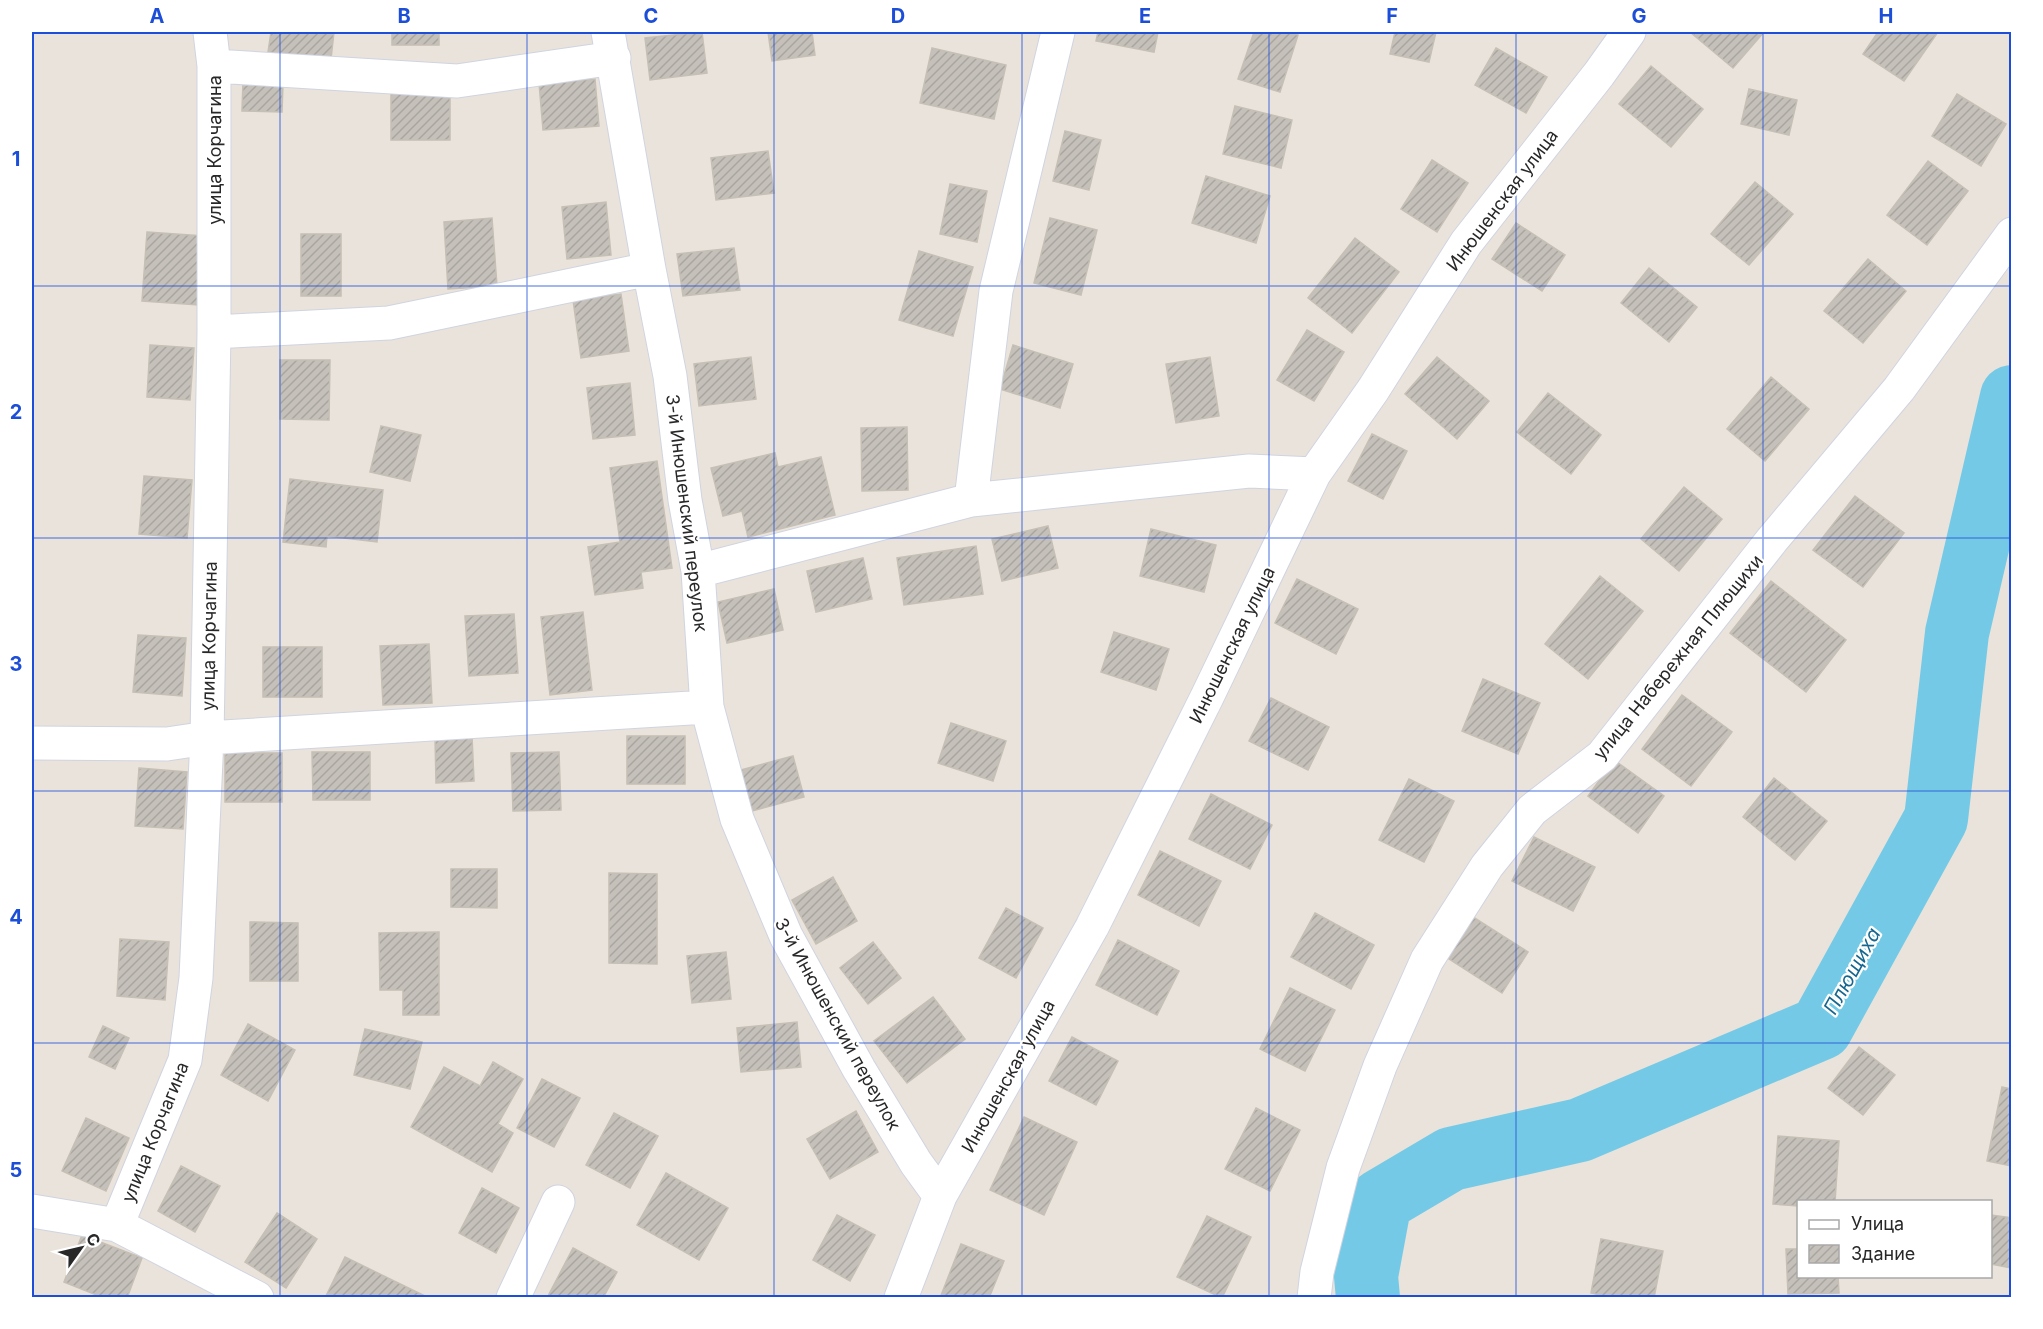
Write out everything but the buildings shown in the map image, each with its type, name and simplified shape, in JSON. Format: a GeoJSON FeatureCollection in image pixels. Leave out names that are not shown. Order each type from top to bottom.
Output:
{"type":"FeatureCollection","features":[{"type":"Feature","properties":{"kind":"street","name":"улица Корчагина"},"geometry":{"type":"LineString","coordinates":[[117,1225],[186,1060],[196,978],[207,738],[214,332],[214,66],[210,32]]}},
{"type":"Feature","properties":{"kind":"street"},"geometry":{"type":"LineString","coordinates":[[970,500],[996,291],[1058,32]]}},
{"type":"Feature","properties":{"kind":"street","name":"Инюшенская улица"},"geometry":{"type":"LineString","coordinates":[[901,1298],[940,1196],[1092,927],[1207,697],[1314,474],[1373,390],[1466,243],[1599,74],[1629,32]]}},
{"type":"Feature","properties":{"kind":"street"},"geometry":{"type":"LineString","coordinates":[[214,66],[457,81],[611,45]]}},
{"type":"Feature","properties":{"kind":"street","name":"3-й Инюшенский переулок"},"geometry":{"type":"LineString","coordinates":[[611,45],[669,376],[685,500],[698,571],[707,707],[737,819],[786,936],[859,1069],[916,1163],[940,1196]]}},
{"type":"Feature","properties":{"kind":"street","name":"улица Набережная Плющихи"},"geometry":{"type":"LineString","coordinates":[[1314,1298],[1317,1272],[1343,1168],[1380,1066],[1427,960],[1487,866],[1532,810],[1602,756],[1772,540],[1899,389],[2012,234]]}},
{"type":"Feature","properties":{"kind":"street"},"geometry":{"type":"LineString","coordinates":[[214,332],[389,323],[649,269]]}},
{"type":"Feature","properties":{"kind":"street"},"geometry":{"type":"LineString","coordinates":[[698,571],[970,500],[1249,471],[1314,474]]}},
{"type":"Feature","properties":{"kind":"street"},"geometry":{"type":"LineString","coordinates":[[32,743],[167,744],[207,738],[707,707]]}},
{"type":"Feature","properties":{"kind":"street"},"geometry":{"type":"LineString","coordinates":[[513,1298],[558,1202]]}},
{"type":"Feature","properties":{"kind":"street"},"geometry":{"type":"LineString","coordinates":[[32,1211],[117,1225],[257,1298]]}},
{"type":"Feature","properties":{"kind":"waterway","name":"Плющиха"},"geometry":{"type":"LineString","coordinates":[[1368,1298],[1366,1276],[1380,1201],[1451,1159],[1580,1130],[1821,1028],[1936,819],[1957,633],[2012,397]]}}]}
